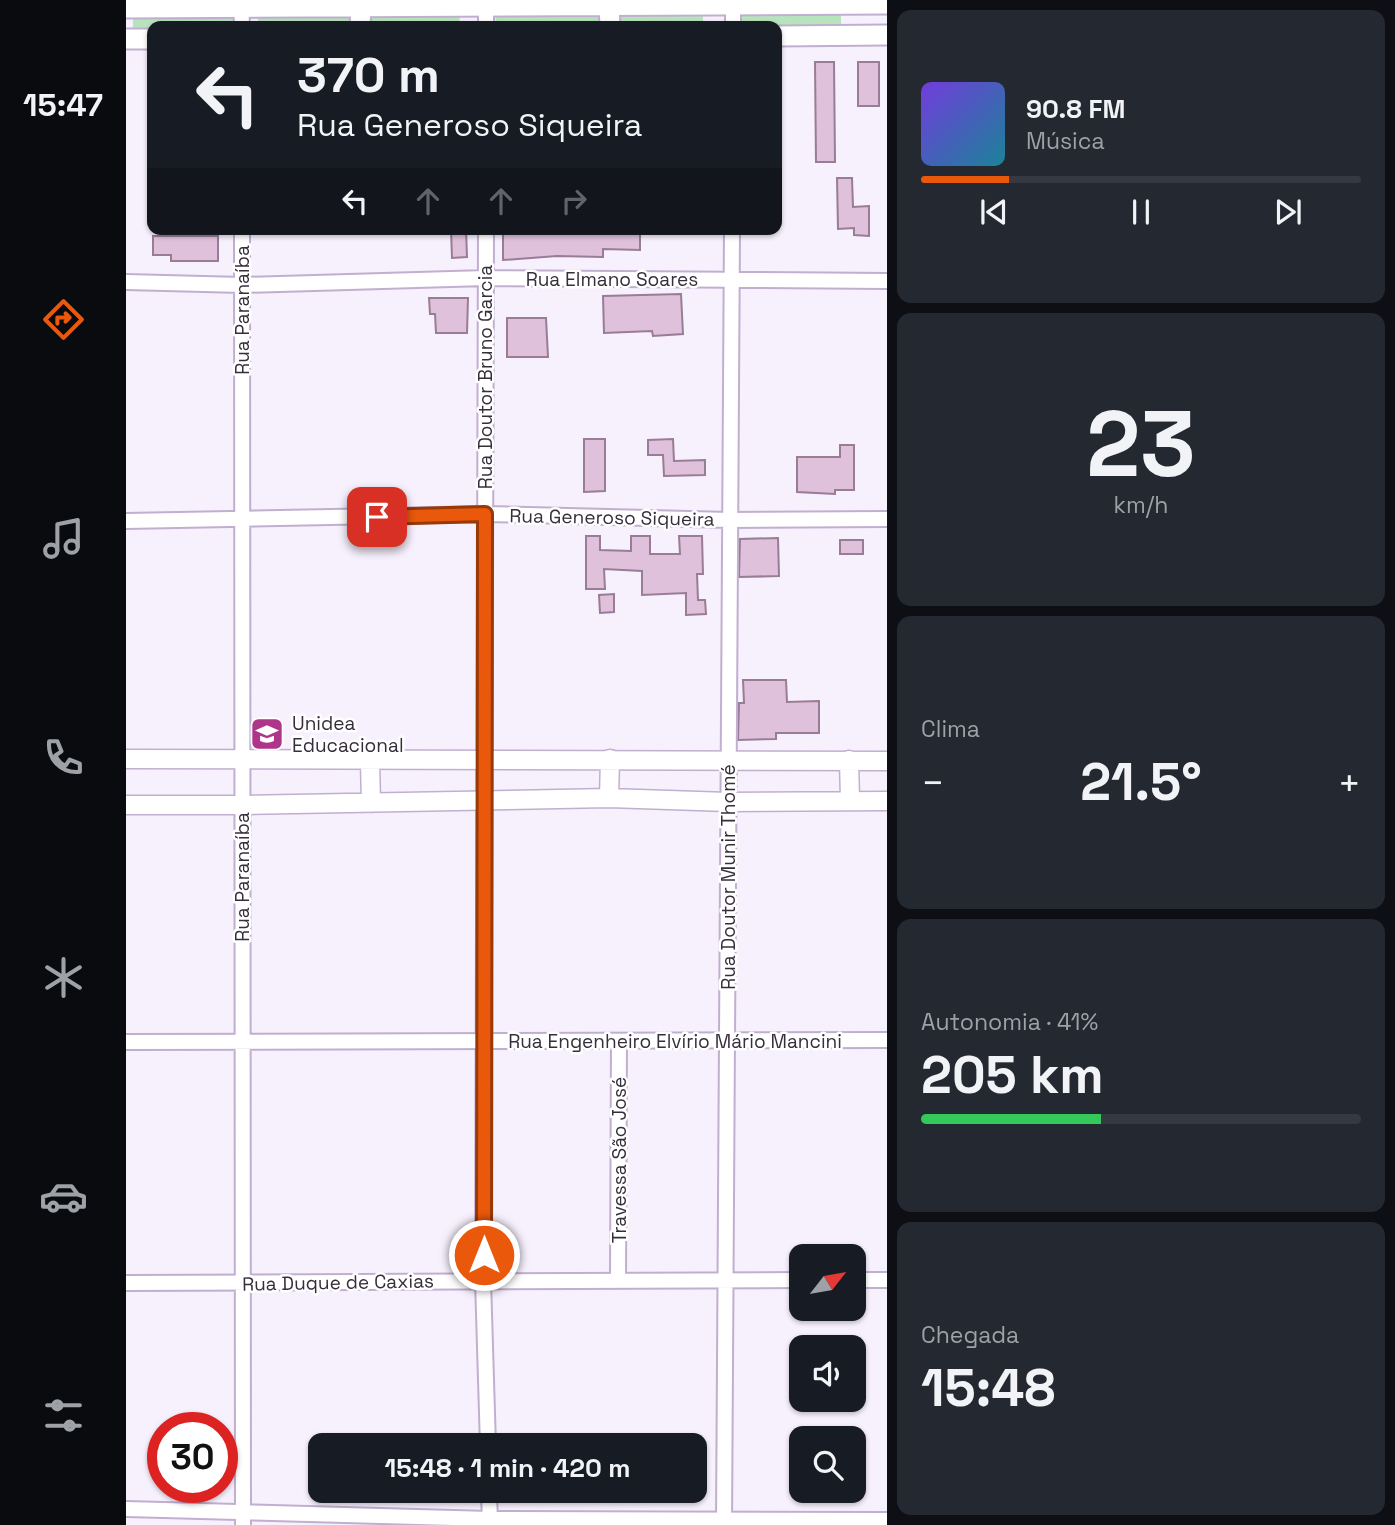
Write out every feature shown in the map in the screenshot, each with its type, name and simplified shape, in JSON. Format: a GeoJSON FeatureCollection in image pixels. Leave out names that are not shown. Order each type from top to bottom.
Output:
{"type":"FeatureCollection","features":[{"type":"Feature","properties":{"kind":"main road"},"geometry":{"type":"LineString","coordinates":[[126,16],[126,8],[361,17],[733,3],[887,5]]}},
{"type":"Feature","properties":{"kind":"main road"},"geometry":{"type":"LineString","coordinates":[[843,5],[845,35]]}},
{"type":"Feature","properties":{"kind":"main road"},"geometry":{"type":"LineString","coordinates":[[609,6],[610,21]]}},
{"type":"Feature","properties":{"kind":"main road"},"geometry":{"type":"LineString","coordinates":[[782,36],[887,35]]}},
{"type":"Feature","properties":{"kind":"main road"},"geometry":{"type":"LineString","coordinates":[[126,39],[147,39]]}},
{"type":"Feature","properties":{"kind":"street"},"geometry":{"type":"LineString","coordinates":[[733,3],[733,21]]}},
{"type":"Feature","properties":{"kind":"street","name":"Rua Paranaíba"},"geometry":{"type":"LineString","coordinates":[[242,235],[243,1518]]}},
{"type":"Feature","properties":{"kind":"street","name":"Rua Doutor Bruno Garcia"},"geometry":{"type":"LineString","coordinates":[[486,235],[483,1280],[488,1433]]}},
{"type":"Feature","properties":{"kind":"street","name":"Rua Doutor Munir Thomé"},"geometry":{"type":"LineString","coordinates":[[724,1522],[732,235]]}},
{"type":"Feature","properties":{"kind":"street","name":"Rua Elmano Soares"},"geometry":{"type":"LineString","coordinates":[[126,282],[242,285],[486,278],[887,281]]}},
{"type":"Feature","properties":{"kind":"street","name":"Rua Generoso Siqueira"},"geometry":{"type":"LineString","coordinates":[[126,520],[485,514],[730,520],[887,519]]}},
{"type":"Feature","properties":{"kind":"street"},"geometry":{"type":"LineString","coordinates":[[126,759],[887,761]]}},
{"type":"Feature","properties":{"kind":"street"},"geometry":{"type":"LineString","coordinates":[[610,759],[610,797]]}},
{"type":"Feature","properties":{"kind":"street"},"geometry":{"type":"LineString","coordinates":[[849,760],[850,800]]}},
{"type":"Feature","properties":{"kind":"street"},"geometry":{"type":"LineString","coordinates":[[370,761],[371,803]]}},
{"type":"Feature","properties":{"kind":"street"},"geometry":{"type":"LineString","coordinates":[[126,804],[242,806],[610,797],[729,802],[887,801]]}},
{"type":"Feature","properties":{"kind":"street","name":"Rua Engenheiro Elvírio Mário Mancini"},"geometry":{"type":"LineString","coordinates":[[126,1042],[887,1040]]}},
{"type":"Feature","properties":{"kind":"street","name":"Travessa São José"},"geometry":{"type":"LineString","coordinates":[[618,1280],[620,1041]]}},
{"type":"Feature","properties":{"kind":"street","name":"Rua Duque de Caxias"},"geometry":{"type":"LineString","coordinates":[[126,1283],[789,1280]]}},
{"type":"Feature","properties":{"kind":"street"},"geometry":{"type":"LineString","coordinates":[[866,1280],[887,1280]]}},
{"type":"Feature","properties":{"kind":"street"},"geometry":{"type":"LineString","coordinates":[[489,1503],[490,1522]]}},
{"type":"Feature","properties":{"kind":"street"},"geometry":{"type":"LineString","coordinates":[[126,1509],[243,1518],[490,1522],[887,1520]]}},
{"type":"Feature","properties":{"kind":"green space"},"geometry":{"type":"Polygon","coordinates":[[[602,8],[602,21],[496,21],[495,9],[602,8]]]}},
{"type":"Feature","properties":{"kind":"green space"},"geometry":{"type":"Polygon","coordinates":[[[459,10],[460,21],[371,21],[371,11],[459,10]]]}},
{"type":"Feature","properties":{"kind":"green space"},"geometry":{"type":"Polygon","coordinates":[[[615,10],[703,11],[703,21],[615,21],[615,10]]]}},
{"type":"Feature","properties":{"kind":"green space"},"geometry":{"type":"Polygon","coordinates":[[[841,10],[841,29],[782,30],[782,21],[739,21],[739,11],[841,10]]]}},
{"type":"Feature","properties":{"kind":"green space"},"geometry":{"type":"Polygon","coordinates":[[[258,13],[352,14],[352,21],[258,21],[258,13]]]}},
{"type":"Feature","properties":{"kind":"green space"},"geometry":{"type":"Polygon","coordinates":[[[133,14],[233,14],[233,21],[147,21],[147,32],[133,32],[133,14]]]}},
{"type":"Feature","properties":{"kind":"building"},"geometry":{"type":"Polygon","coordinates":[[[815,62],[834,62],[835,162],[816,162],[815,62]]]}},
{"type":"Feature","properties":{"kind":"building"},"geometry":{"type":"Polygon","coordinates":[[[858,62],[879,62],[879,106],[858,106],[858,62]]]}},
{"type":"Feature","properties":{"kind":"building"},"geometry":{"type":"Polygon","coordinates":[[[837,178],[852,178],[853,207],[869,206],[869,236],[854,235],[854,228],[838,229],[837,178]]]}},
{"type":"Feature","properties":{"kind":"building"},"geometry":{"type":"Polygon","coordinates":[[[451,235],[466,235],[467,257],[452,258],[451,235]]]}},
{"type":"Feature","properties":{"kind":"building"},"geometry":{"type":"Polygon","coordinates":[[[503,235],[640,235],[640,250],[603,249],[603,257],[557,256],[503,260],[503,235]]]}},
{"type":"Feature","properties":{"kind":"building"},"geometry":{"type":"Polygon","coordinates":[[[153,236],[218,236],[218,261],[171,261],[171,255],[153,255],[153,236]]]}},
{"type":"Feature","properties":{"kind":"building"},"geometry":{"type":"Polygon","coordinates":[[[681,294],[683,334],[653,336],[652,331],[604,333],[603,296],[681,294]]]}},
{"type":"Feature","properties":{"kind":"building"},"geometry":{"type":"Polygon","coordinates":[[[429,298],[468,298],[467,333],[436,333],[435,314],[430,314],[429,298]]]}},
{"type":"Feature","properties":{"kind":"building"},"geometry":{"type":"Polygon","coordinates":[[[507,318],[546,318],[548,357],[507,357],[507,318]]]}},
{"type":"Feature","properties":{"kind":"building"},"geometry":{"type":"Polygon","coordinates":[[[584,439],[605,439],[605,491],[584,492],[584,439]]]}},
{"type":"Feature","properties":{"kind":"building"},"geometry":{"type":"Polygon","coordinates":[[[673,439],[674,461],[705,460],[705,475],[664,476],[663,455],[648,455],[648,440],[673,439]]]}},
{"type":"Feature","properties":{"kind":"building"},"geometry":{"type":"Polygon","coordinates":[[[840,445],[854,445],[854,490],[835,490],[835,494],[797,492],[797,457],[840,457],[840,445]]]}},
{"type":"Feature","properties":{"kind":"building"},"geometry":{"type":"Polygon","coordinates":[[[586,536],[600,536],[600,550],[631,551],[631,536],[650,536],[650,554],[680,554],[679,536],[702,536],[703,574],[697,574],[698,600],[705,600],[706,614],[686,615],[686,593],[642,595],[642,571],[604,569],[605,589],[586,589],[586,536]]]}},
{"type":"Feature","properties":{"kind":"building"},"geometry":{"type":"Polygon","coordinates":[[[778,538],[779,576],[739,577],[740,539],[778,538]]]}},
{"type":"Feature","properties":{"kind":"building"},"geometry":{"type":"Polygon","coordinates":[[[840,540],[863,540],[863,554],[840,554],[840,540]]]}},
{"type":"Feature","properties":{"kind":"building"},"geometry":{"type":"Polygon","coordinates":[[[614,594],[614,612],[600,613],[599,595],[614,594]]]}},
{"type":"Feature","properties":{"kind":"building"},"geometry":{"type":"Polygon","coordinates":[[[743,680],[786,680],[787,702],[819,701],[819,733],[776,733],[776,739],[738,740],[739,703],[744,703],[743,680]]]}},
{"type":"Feature","properties":{"kind":"place","name":"Unidea Educacional"},"geometry":{"type":"Point","coordinates":[267,734]}},
{"type":"Feature","properties":{"kind":"route"},"geometry":{"type":"LineString","coordinates":[[377,517],[485,514],[484,1255]]}}]}
